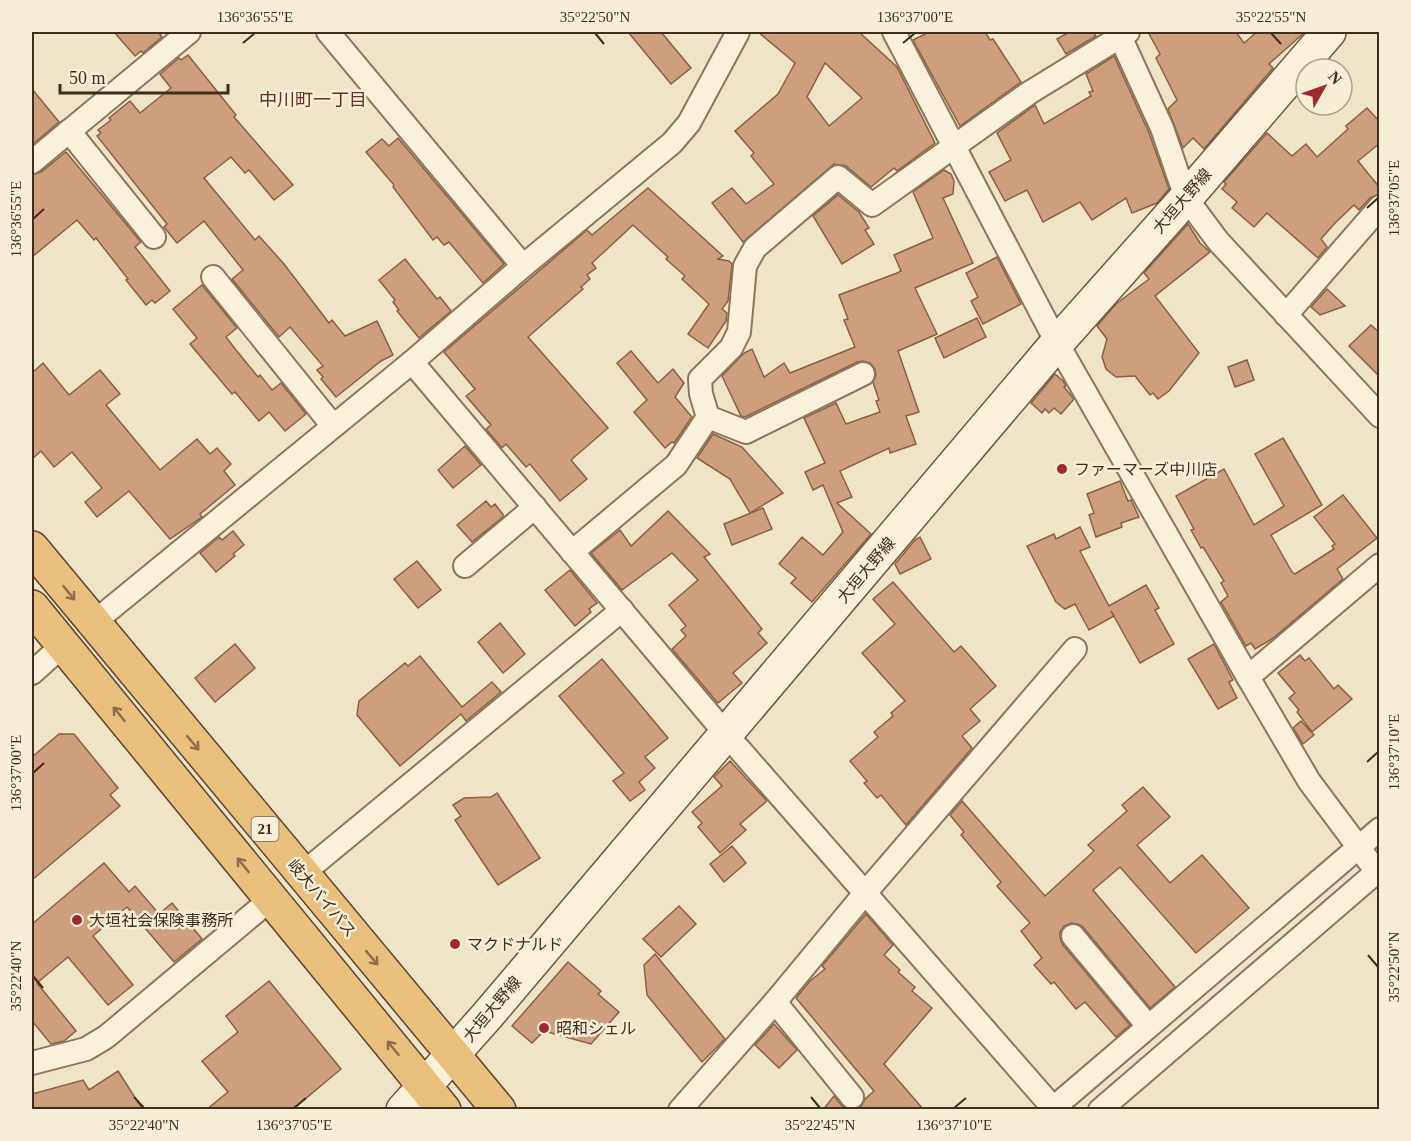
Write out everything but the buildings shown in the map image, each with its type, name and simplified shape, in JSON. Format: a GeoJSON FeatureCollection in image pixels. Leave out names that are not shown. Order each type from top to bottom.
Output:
{"type":"FeatureCollection","features":[{"type":"Feature","properties":{"kind":"highway","name":"岐大バイパス"},"geometry":{"type":"LineString","coordinates":[[32,548],[499,1110]]}},
{"type":"Feature","properties":{"kind":"highway","name":"21"},"geometry":{"type":"LineString","coordinates":[[32,607],[271,899],[424,1102]]}},
{"type":"Feature","properties":{"kind":"main road","name":"大垣大野線"},"geometry":{"type":"LineString","coordinates":[[424,1102],[453,1055],[1057,343],[1329,32]]}},
{"type":"Feature","properties":{"kind":"street"},"geometry":{"type":"LineString","coordinates":[[32,162],[189,32]]}},
{"type":"Feature","properties":{"kind":"street"},"geometry":{"type":"LineString","coordinates":[[328,32],[523,266]]}},
{"type":"Feature","properties":{"kind":"street"},"geometry":{"type":"LineString","coordinates":[[93,623],[412,362],[523,266],[672,143],[690,123],[738,32]]}},
{"type":"Feature","properties":{"kind":"street"},"geometry":{"type":"LineString","coordinates":[[894,32],[1057,343],[1248,677],[1309,781],[1379,872],[1100,1110]]}},
{"type":"Feature","properties":{"kind":"street"},"geometry":{"type":"LineString","coordinates":[[708,417],[701,394],[700,378],[731,348],[739,332],[745,266],[754,248],[838,177],[872,205],[1029,93],[1122,33],[1162,128],[1186,198],[1218,241],[1380,416]]}},
{"type":"Feature","properties":{"kind":"street"},"geometry":{"type":"LineString","coordinates":[[69,131],[154,237]]}},
{"type":"Feature","properties":{"kind":"street"},"geometry":{"type":"LineString","coordinates":[[1286,315],[1380,207]]}},
{"type":"Feature","properties":{"kind":"street"},"geometry":{"type":"LineString","coordinates":[[213,277],[333,426]]}},
{"type":"Feature","properties":{"kind":"street"},"geometry":{"type":"LineString","coordinates":[[412,362],[726,734],[1053,1109],[1380,829]]}},
{"type":"Feature","properties":{"kind":"street"},"geometry":{"type":"LineString","coordinates":[[708,417],[746,432],[863,374]]}},
{"type":"Feature","properties":{"kind":"street"},"geometry":{"type":"LineString","coordinates":[[572,552],[676,465],[708,417]]}},
{"type":"Feature","properties":{"kind":"street"},"geometry":{"type":"LineString","coordinates":[[465,566],[535,507]]}},
{"type":"Feature","properties":{"kind":"street"},"geometry":{"type":"LineString","coordinates":[[1248,677],[1380,566]]}},
{"type":"Feature","properties":{"kind":"street"},"geometry":{"type":"LineString","coordinates":[[302,874],[622,610]]}},
{"type":"Feature","properties":{"kind":"street"},"geometry":{"type":"LineString","coordinates":[[32,673],[63,645]]}},
{"type":"Feature","properties":{"kind":"street"},"geometry":{"type":"LineString","coordinates":[[680,1110],[775,1002],[866,892],[1075,649]]}},
{"type":"Feature","properties":{"kind":"street"},"geometry":{"type":"LineString","coordinates":[[32,1063],[86,1049],[106,1037],[271,899]]}},
{"type":"Feature","properties":{"kind":"street"},"geometry":{"type":"LineString","coordinates":[[1073,936],[1148,1026]]}},
{"type":"Feature","properties":{"kind":"street"},"geometry":{"type":"LineString","coordinates":[[775,1002],[852,1097]]}},
{"type":"Feature","properties":{"kind":"place","name":"ファーマーズ中川店"},"geometry":{"type":"Point","coordinates":[1062,469]}},
{"type":"Feature","properties":{"kind":"place","name":"大垣社会保険事務所"},"geometry":{"type":"Point","coordinates":[77,920]}},
{"type":"Feature","properties":{"kind":"place","name":"マクドナルド"},"geometry":{"type":"Point","coordinates":[455,944]}},
{"type":"Feature","properties":{"kind":"place","name":"昭和シェル"},"geometry":{"type":"Point","coordinates":[544,1028]}},
{"type":"Feature","properties":{"kind":"district","name":"中川町一丁目"},"geometry":{"type":"Point","coordinates":[313,100]}}]}
